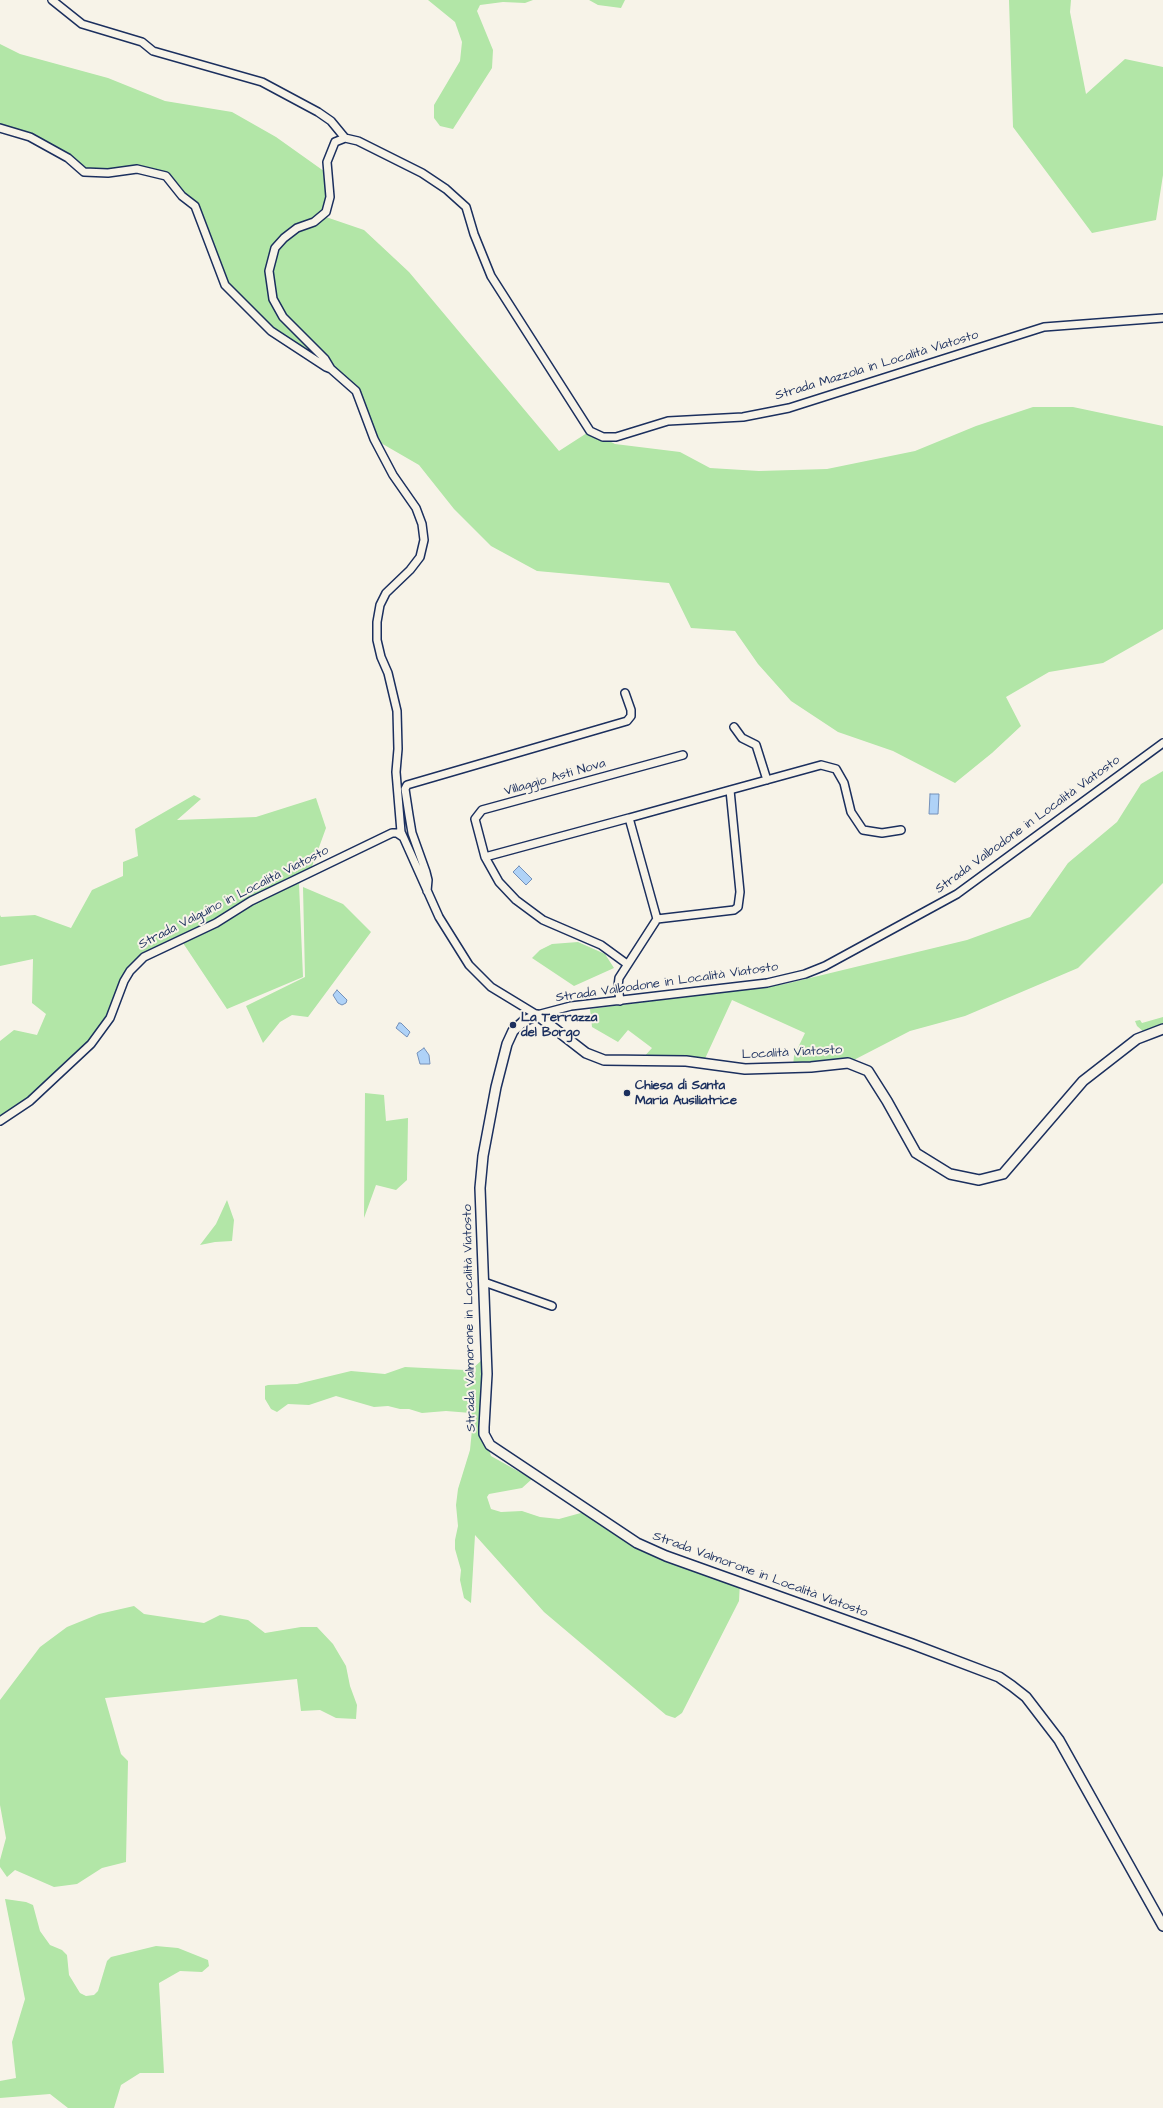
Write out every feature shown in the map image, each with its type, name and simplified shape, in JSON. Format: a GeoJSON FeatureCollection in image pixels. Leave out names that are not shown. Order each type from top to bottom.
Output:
{"type":"FeatureCollection","features":[{"type":"Feature","properties":{"kind":"street"},"geometry":{"type":"LineString","coordinates":[[52,0],[82,24],[142,42],[153,51],[262,82],[318,112],[330,121],[345,138],[336,142],[329,155],[328,174],[330,197],[326,212],[314,222],[297,228],[284,238],[275,248],[269,270],[273,299],[283,317],[325,359],[331,369],[356,391],[374,439],[393,475],[416,508],[422,524],[424,540],[420,556],[410,570],[386,593],[380,605],[377,622],[380,652],[388,673],[397,711],[397,796],[401,832],[405,838],[427,891],[449,935],[473,970],[491,987],[537,1015]]}},
{"type":"Feature","properties":{"kind":"street"},"geometry":{"type":"LineString","coordinates":[[0,128],[30,137],[68,158],[84,172],[108,174],[137,169],[166,176],[182,196],[195,206],[224,285],[271,331],[331,369]]}},
{"type":"Feature","properties":{"kind":"street","name":"Strada Mazzola in Località Viatosto"},"geometry":{"type":"LineString","coordinates":[[345,138],[358,141],[422,173],[446,189],[466,208],[474,234],[491,276],[590,431],[603,437],[616,437],[668,421],[743,417],[789,408],[1044,327],[1163,318]]}},
{"type":"Feature","properties":{"kind":"street"},"geometry":{"type":"LineString","coordinates":[[427,891],[427,876],[412,833],[405,789],[407,785],[627,721],[631,716],[631,710],[625,693]]}},
{"type":"Feature","properties":{"kind":"street"},"geometry":{"type":"LineString","coordinates":[[734,727],[742,738],[756,745],[767,780]]}},
{"type":"Feature","properties":{"kind":"street","name":"Strada Valbodone in Località Viatosto"},"geometry":{"type":"LineString","coordinates":[[537,1015],[571,1006],[767,983],[805,974],[825,966],[957,894],[1163,743]]}},
{"type":"Feature","properties":{"kind":"street","name":"Villaggio Asti Nova"},"geometry":{"type":"LineString","coordinates":[[627,964],[601,945],[543,920],[516,900],[499,882],[485,857],[475,819],[482,810],[683,755]]}},
{"type":"Feature","properties":{"kind":"street"},"geometry":{"type":"LineString","coordinates":[[485,857],[821,765],[836,769],[844,783],[851,812],[863,830],[882,833],[901,830]]}},
{"type":"Feature","properties":{"kind":"street"},"geometry":{"type":"LineString","coordinates":[[657,919],[734,910],[738,907],[740,892],[730,790]]}},
{"type":"Feature","properties":{"kind":"street"},"geometry":{"type":"LineString","coordinates":[[620,1001],[619,978],[657,919],[629,818]]}},
{"type":"Feature","properties":{"kind":"street","name":"Strada Valguino in Località Viatosto"},"geometry":{"type":"LineString","coordinates":[[0,1120],[30,1101],[94,1040],[110,1018],[127,976],[144,957],[216,923],[258,898],[392,833],[397,833],[405,838]]}},
{"type":"Feature","properties":{"kind":"street","name":"Località Viatosto"},"geometry":{"type":"LineString","coordinates":[[537,1015],[586,1053],[604,1060],[686,1061],[744,1069],[811,1067],[848,1063],[868,1071],[887,1101],[916,1153],[950,1174],[979,1180],[1004,1174],[1083,1081],[1137,1039],[1163,1029]]}},
{"type":"Feature","properties":{"kind":"street","name":"Strada Valmorone in Località Viatosto"},"geometry":{"type":"LineString","coordinates":[[537,1015],[524,1021],[513,1031],[507,1044],[496,1087],[483,1156],[480,1188],[487,1374],[484,1427],[486,1440],[490,1445],[637,1543],[666,1556],[912,1644],[999,1677],[1012,1686],[1026,1697],[1059,1740],[1163,1926]]}},
{"type":"Feature","properties":{"kind":"street"},"geometry":{"type":"LineString","coordinates":[[484,1282],[552,1306]]}},
{"type":"Feature","properties":{"kind":"green space"},"geometry":{"type":"Polygon","coordinates":[[[428,0],[533,0],[525,3],[503,2],[480,5],[477,11],[493,50],[492,68],[453,129],[440,126],[434,118],[434,105],[460,61],[462,42],[455,22],[428,0]]]}},
{"type":"Feature","properties":{"kind":"green space"},"geometry":{"type":"Polygon","coordinates":[[[589,0],[625,0],[621,8],[598,5],[589,0]]]}},
{"type":"Feature","properties":{"kind":"green space"},"geometry":{"type":"Polygon","coordinates":[[[1009,0],[1071,0],[1070,12],[1086,94],[1125,59],[1163,67],[1163,175],[1156,220],[1092,233],[1013,127],[1009,0]]]}},
{"type":"Feature","properties":{"kind":"green space"},"geometry":{"type":"Polygon","coordinates":[[[0,44],[20,54],[108,78],[165,101],[232,112],[276,137],[328,174],[330,185],[323,216],[364,230],[409,272],[559,451],[590,431],[615,444],[680,452],[710,468],[759,471],[827,469],[915,451],[976,426],[1033,407],[1073,407],[1163,426],[1163,629],[1103,663],[1049,672],[1006,697],[1021,726],[992,753],[955,783],[893,751],[838,732],[791,701],[758,664],[735,631],[691,628],[669,583],[537,571],[491,546],[454,509],[419,465],[374,439],[356,391],[339,375],[273,332],[225,285],[195,206],[166,176],[137,169],[84,172],[49,148],[0,128],[0,44]]]}},
{"type":"Feature","properties":{"kind":"green space"},"geometry":{"type":"Polygon","coordinates":[[[1163,771],[1163,883],[1078,968],[965,1016],[910,1031],[848,1063],[793,1066],[794,1056],[805,1033],[732,1000],[703,1063],[642,1059],[652,1048],[628,1030],[618,1042],[592,1027],[590,1009],[785,984],[967,940],[1030,917],[1068,863],[1117,822],[1141,784],[1163,771]]]}},
{"type":"Feature","properties":{"kind":"green space"},"geometry":{"type":"Polygon","coordinates":[[[194,795],[201,799],[177,820],[256,817],[316,798],[326,828],[310,872],[299,884],[303,977],[227,1009],[181,940],[136,964],[101,1032],[54,1079],[0,1121],[0,1041],[14,1030],[37,1035],[46,1014],[32,1003],[33,959],[0,966],[0,915],[1,917],[35,915],[71,928],[92,890],[123,876],[123,862],[138,856],[135,829],[194,795]]]}},
{"type":"Feature","properties":{"kind":"green space"},"geometry":{"type":"Polygon","coordinates":[[[303,887],[343,904],[371,932],[308,1017],[292,1015],[280,1022],[263,1043],[246,1006],[305,977],[303,887]]]}},
{"type":"Feature","properties":{"kind":"green space"},"geometry":{"type":"Polygon","coordinates":[[[578,942],[605,954],[614,968],[574,986],[532,958],[540,950],[552,944],[578,942]]]}},
{"type":"Feature","properties":{"kind":"green space"},"geometry":{"type":"Polygon","coordinates":[[[1163,1017],[1163,1024],[1144,1032],[1137,1026],[1135,1021],[1140,1020],[1142,1023],[1163,1017]]]}},
{"type":"Feature","properties":{"kind":"green space"},"geometry":{"type":"Polygon","coordinates":[[[365,1093],[384,1095],[386,1121],[408,1118],[407,1180],[396,1190],[376,1185],[364,1218],[365,1093]]]}},
{"type":"Feature","properties":{"kind":"green space"},"geometry":{"type":"Polygon","coordinates":[[[227,1200],[234,1220],[232,1241],[200,1245],[216,1224],[227,1200]]]}},
{"type":"Feature","properties":{"kind":"green space"},"geometry":{"type":"Polygon","coordinates":[[[482,1360],[487,1374],[484,1434],[491,1456],[532,1479],[522,1488],[489,1494],[487,1497],[491,1509],[501,1512],[522,1511],[540,1517],[559,1519],[588,1511],[637,1543],[740,1582],[739,1601],[682,1713],[675,1718],[666,1715],[544,1612],[475,1535],[471,1603],[464,1598],[460,1580],[461,1570],[455,1549],[458,1526],[456,1505],[458,1489],[470,1450],[473,1419],[471,1413],[446,1411],[422,1413],[409,1409],[400,1409],[388,1406],[374,1407],[336,1396],[309,1405],[288,1404],[277,1412],[271,1409],[265,1399],[265,1386],[268,1385],[297,1384],[351,1371],[385,1374],[405,1367],[465,1370],[472,1369],[482,1360]]]}},
{"type":"Feature","properties":{"kind":"green space"},"geometry":{"type":"Polygon","coordinates":[[[134,1606],[144,1614],[204,1623],[220,1615],[248,1620],[265,1633],[301,1627],[317,1627],[333,1644],[346,1666],[350,1686],[357,1705],[356,1719],[336,1718],[320,1710],[301,1711],[297,1679],[105,1698],[121,1754],[128,1761],[126,1862],[102,1868],[77,1884],[54,1887],[15,1870],[7,1877],[0,1867],[0,1860],[6,1838],[0,1805],[0,1700],[40,1647],[67,1627],[99,1614],[134,1606]]]}},
{"type":"Feature","properties":{"kind":"green space"},"geometry":{"type":"Polygon","coordinates":[[[5,1899],[26,1902],[33,1905],[40,1931],[50,1945],[62,1950],[67,1955],[69,1975],[80,1993],[86,1996],[94,1995],[98,1991],[107,1961],[111,1957],[156,1946],[178,1948],[208,1960],[209,1966],[202,1972],[180,1971],[159,1983],[164,2073],[140,2073],[121,2085],[114,2108],[68,2108],[50,2094],[0,2098],[0,2081],[16,2078],[12,2042],[25,1999],[5,1899]]]}},
{"type":"Feature","properties":{"kind":"water"},"geometry":{"type":"Polygon","coordinates":[[[930,794],[939,794],[938,814],[929,814],[930,794]]]}},
{"type":"Feature","properties":{"kind":"water"},"geometry":{"type":"Polygon","coordinates":[[[519,866],[532,879],[526,885],[513,872],[519,866]]]}},
{"type":"Feature","properties":{"kind":"water"},"geometry":{"type":"Polygon","coordinates":[[[337,990],[347,1000],[346,1003],[342,1005],[338,1003],[333,995],[337,990]]]}},
{"type":"Feature","properties":{"kind":"water"},"geometry":{"type":"Polygon","coordinates":[[[399,1023],[401,1023],[410,1032],[407,1037],[396,1028],[399,1023]]]}},
{"type":"Feature","properties":{"kind":"water"},"geometry":{"type":"Polygon","coordinates":[[[424,1048],[429,1055],[430,1064],[420,1064],[417,1053],[424,1048]]]}},
{"type":"Feature","properties":{"kind":"place","name":"La Terrazza del Borgo"},"geometry":{"type":"Point","coordinates":[513,1025]}},
{"type":"Feature","properties":{"kind":"place","name":"Chiesa di Santa Maria Ausiliatrice"},"geometry":{"type":"Point","coordinates":[627,1093]}}]}
